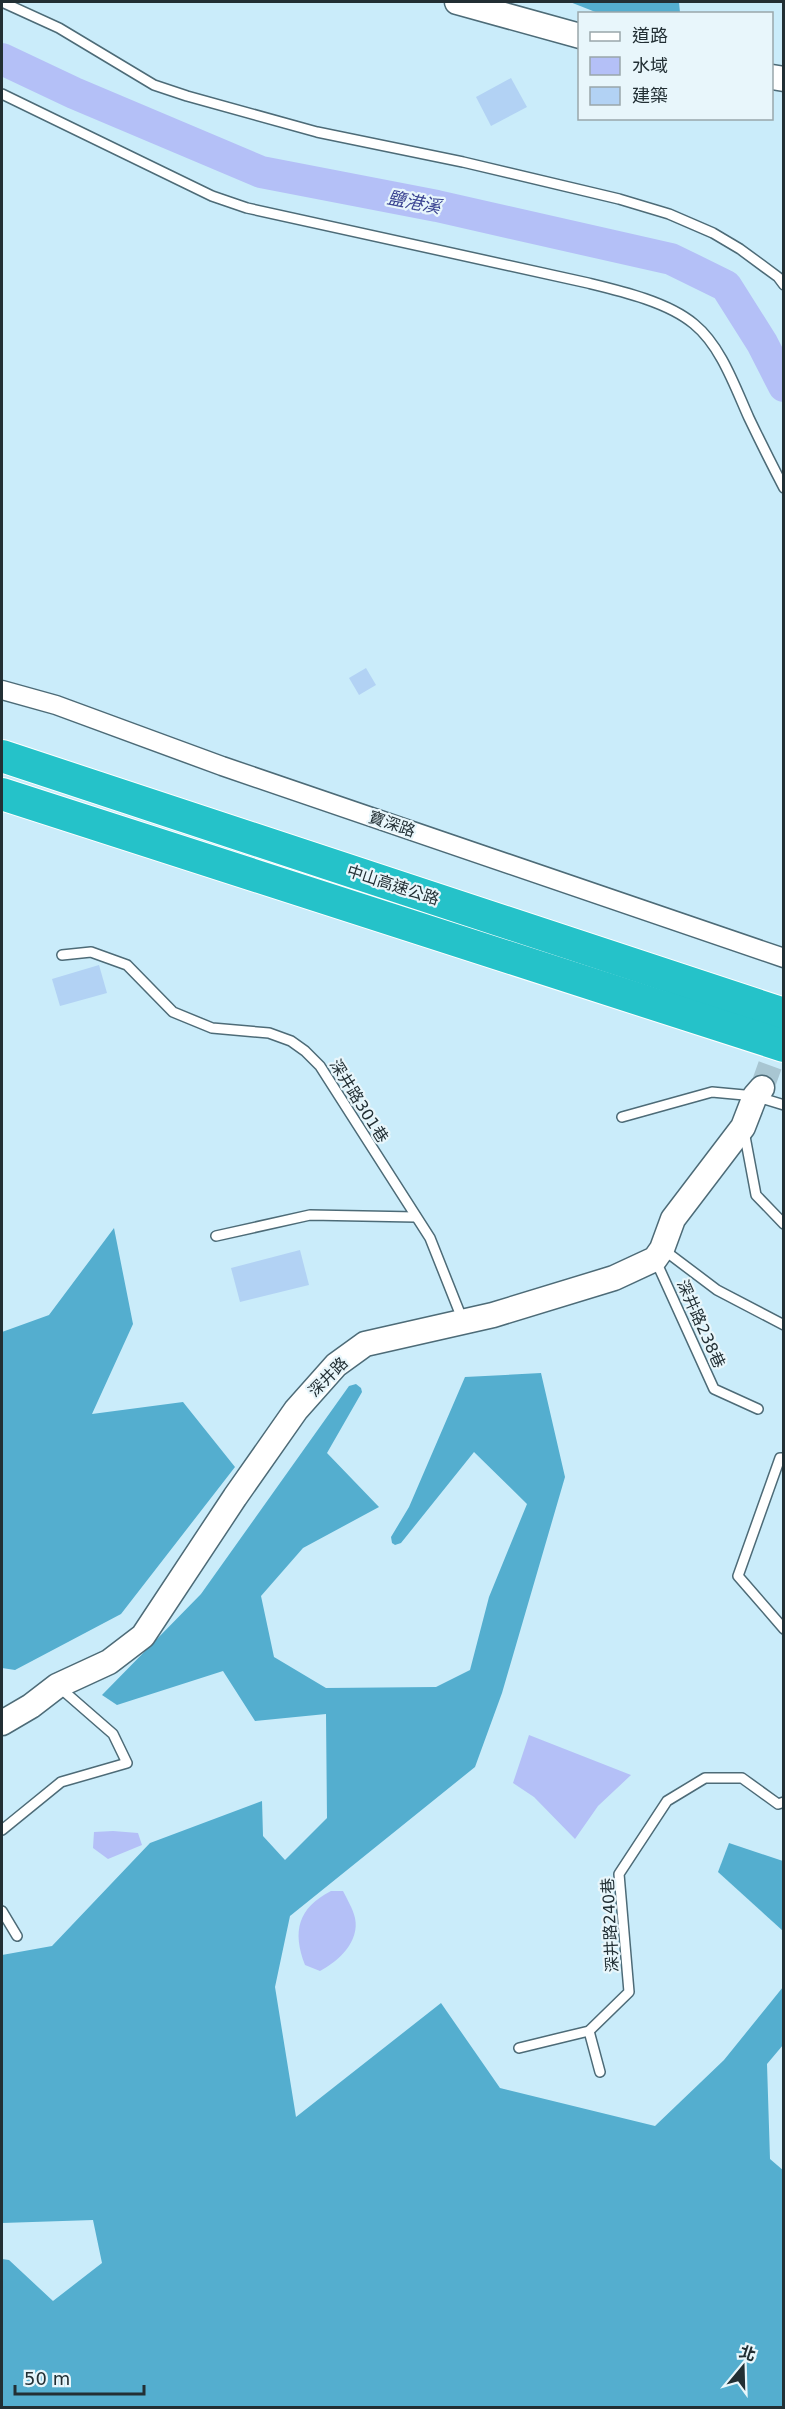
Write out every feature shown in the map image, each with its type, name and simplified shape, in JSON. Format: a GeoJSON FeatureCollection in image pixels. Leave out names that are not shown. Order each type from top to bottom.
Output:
{"type":"FeatureCollection","features":[{"type":"Feature","properties":{"kind":"highway","name":"中山高速公路"},"geometry":{"type":"LineString","coordinates":[[2,756],[783,1014]]}},
{"type":"Feature","properties":{"kind":"highway","name":"中山高速公路"},"geometry":{"type":"LineString","coordinates":[[2,794],[783,1046]]}},
{"type":"Feature","properties":{"kind":"street"},"geometry":{"type":"LineString","coordinates":[[457,2],[578,36]]}},
{"type":"Feature","properties":{"kind":"street","name":"寶深路"},"geometry":{"type":"LineString","coordinates":[[2,690],[56,705],[222,766],[783,958]]}},
{"type":"Feature","properties":{"kind":"street"},"geometry":{"type":"LineString","coordinates":[[658,1254],[673,1219],[743,1127],[759,1092]]}},
{"type":"Feature","properties":{"kind":"street","name":"深井路"},"geometry":{"type":"LineString","coordinates":[[2,1723],[31,1706],[57,1686],[110,1662],[143,1635],[296,1410],[336,1365],[365,1344],[493,1315],[614,1278],[658,1254]]}},
{"type":"Feature","properties":{"kind":"lane"},"geometry":{"type":"LineString","coordinates":[[2,2],[59,28],[154,85],[187,96],[316,132],[463,162],[620,199],[669,214],[713,232],[778,277],[783,285]]}},
{"type":"Feature","properties":{"kind":"lane"},"geometry":{"type":"LineString","coordinates":[[2,94],[212,196],[247,208],[416,243],[597,285],[622,291],[664,307],[695,324],[714,348],[727,369],[783,488]]}},
{"type":"Feature","properties":{"kind":"lane","name":"深井路301巷"},"geometry":{"type":"LineString","coordinates":[[62,955],[91,952],[127,965],[173,1012],[212,1028],[269,1033],[291,1041],[305,1051],[320,1066],[429,1238],[463,1322]]}},
{"type":"Feature","properties":{"kind":"lane"},"geometry":{"type":"LineString","coordinates":[[622,1117],[712,1092],[759,1092],[783,1105]]}},
{"type":"Feature","properties":{"kind":"lane"},"geometry":{"type":"LineString","coordinates":[[743,1127],[756,1195],[783,1224]]}},
{"type":"Feature","properties":{"kind":"lane"},"geometry":{"type":"LineString","coordinates":[[216,1236],[310,1215],[416,1217]]}},
{"type":"Feature","properties":{"kind":"lane"},"geometry":{"type":"LineString","coordinates":[[658,1254],[717,1290],[783,1325]]}},
{"type":"Feature","properties":{"kind":"lane","name":"深井路238巷"},"geometry":{"type":"LineString","coordinates":[[658,1254],[714,1389],[758,1409]]}},
{"type":"Feature","properties":{"kind":"lane"},"geometry":{"type":"LineString","coordinates":[[783,1458],[780,1458],[738,1576],[783,1629]]}},
{"type":"Feature","properties":{"kind":"lane"},"geometry":{"type":"LineString","coordinates":[[2,1830],[61,1782],[127,1762],[114,1734],[57,1686]]}},
{"type":"Feature","properties":{"kind":"lane","name":"深井路240巷"},"geometry":{"type":"LineString","coordinates":[[590,2031],[629,1992],[619,1874],[666,1801],[705,1778],[742,1778],[778,1804],[783,1802]]}},
{"type":"Feature","properties":{"kind":"lane"},"geometry":{"type":"LineString","coordinates":[[2,1911],[17,1936]]}},
{"type":"Feature","properties":{"kind":"lane"},"geometry":{"type":"LineString","coordinates":[[519,2048],[590,2031],[600,2072]]}},
{"type":"Feature","properties":{"kind":"shaded area"},"geometry":{"type":"Polygon","coordinates":[[[570,2],[679,2],[680,12],[595,12],[570,2]]]}},
{"type":"Feature","properties":{"kind":"shaded area"},"geometry":{"type":"Polygon","coordinates":[[[114,1228],[133,1324],[92,1414],[183,1402],[235,1467],[121,1614],[15,1670],[2,1668],[2,1332],[49,1315],[114,1228]]]}},
{"type":"Feature","properties":{"kind":"shaded area"},"geometry":{"type":"Polygon","coordinates":[[[541,1373],[565,1477],[502,1693],[475,1767],[290,1916],[275,1987],[296,2117],[441,2003],[500,2088],[655,2126],[724,2060],[783,1987],[783,2045],[767,2064],[770,2159],[784,2171],[783,2407],[2,2407],[2,2259],[9,2260],[53,2301],[102,2263],[93,2220],[2,2223],[2,1955],[52,1946],[150,1843],[262,1801],[263,1836],[285,1860],[327,1818],[326,1714],[255,1721],[223,1671],[117,1705],[102,1695],[201,1594],[349,1386],[356,1384],[362,1392],[327,1453],[379,1507],[303,1548],[261,1596],[274,1657],[326,1688],[436,1687],[470,1670],[489,1597],[527,1504],[474,1452],[401,1543],[395,1545],[391,1537],[409,1507],[465,1377],[541,1373]]]}},
{"type":"Feature","properties":{"kind":"shaded area"},"geometry":{"type":"Polygon","coordinates":[[[729,1843],[783,1861],[783,1931],[718,1872],[729,1843]]]}},
{"type":"Feature","properties":{"kind":"water"},"geometry":{"type":"Polygon","coordinates":[[[529,1735],[631,1775],[598,1806],[575,1839],[534,1797],[513,1783],[529,1735]]]}},
{"type":"Feature","properties":{"kind":"water"},"geometry":{"type":"Polygon","coordinates":[[[94,1832],[138,1833],[142,1845],[108,1859],[93,1848],[94,1832]]]}},
{"type":"Feature","properties":{"kind":"water"},"geometry":{"type":"Polygon","coordinates":[[[331,1891],[343,1891],[353,1911],[356,1926],[351,1942],[341,1956],[320,1971],[305,1965],[301,1953],[299,1931],[305,1913],[311,1905],[331,1891]]]}},
{"type":"Feature","properties":{"kind":"building"},"geometry":{"type":"Polygon","coordinates":[[[511,78],[527,107],[491,126],[476,97],[511,78]]]}},
{"type":"Feature","properties":{"kind":"building"},"geometry":{"type":"Polygon","coordinates":[[[366,668],[376,685],[359,695],[349,678],[366,668]]]}},
{"type":"Feature","properties":{"kind":"building"},"geometry":{"type":"Polygon","coordinates":[[[99,965],[107,993],[60,1006],[52,979],[99,965]]]}},
{"type":"Feature","properties":{"kind":"building"},"geometry":{"type":"Polygon","coordinates":[[[300,1250],[309,1285],[240,1302],[231,1268],[300,1250]]]}},
{"type":"Feature","properties":{"kind":"waterway","name":"鹽港溪"},"geometry":{"type":"LineString","coordinates":[[2,59],[74,93],[261,172],[437,206],[671,259],[726,286],[762,343],[784,386]]}},
{"type":"Feature","properties":{"kind":"tunnel"},"geometry":{"type":"LineString","coordinates":[[762,1088],[783,1029]]}}]}
